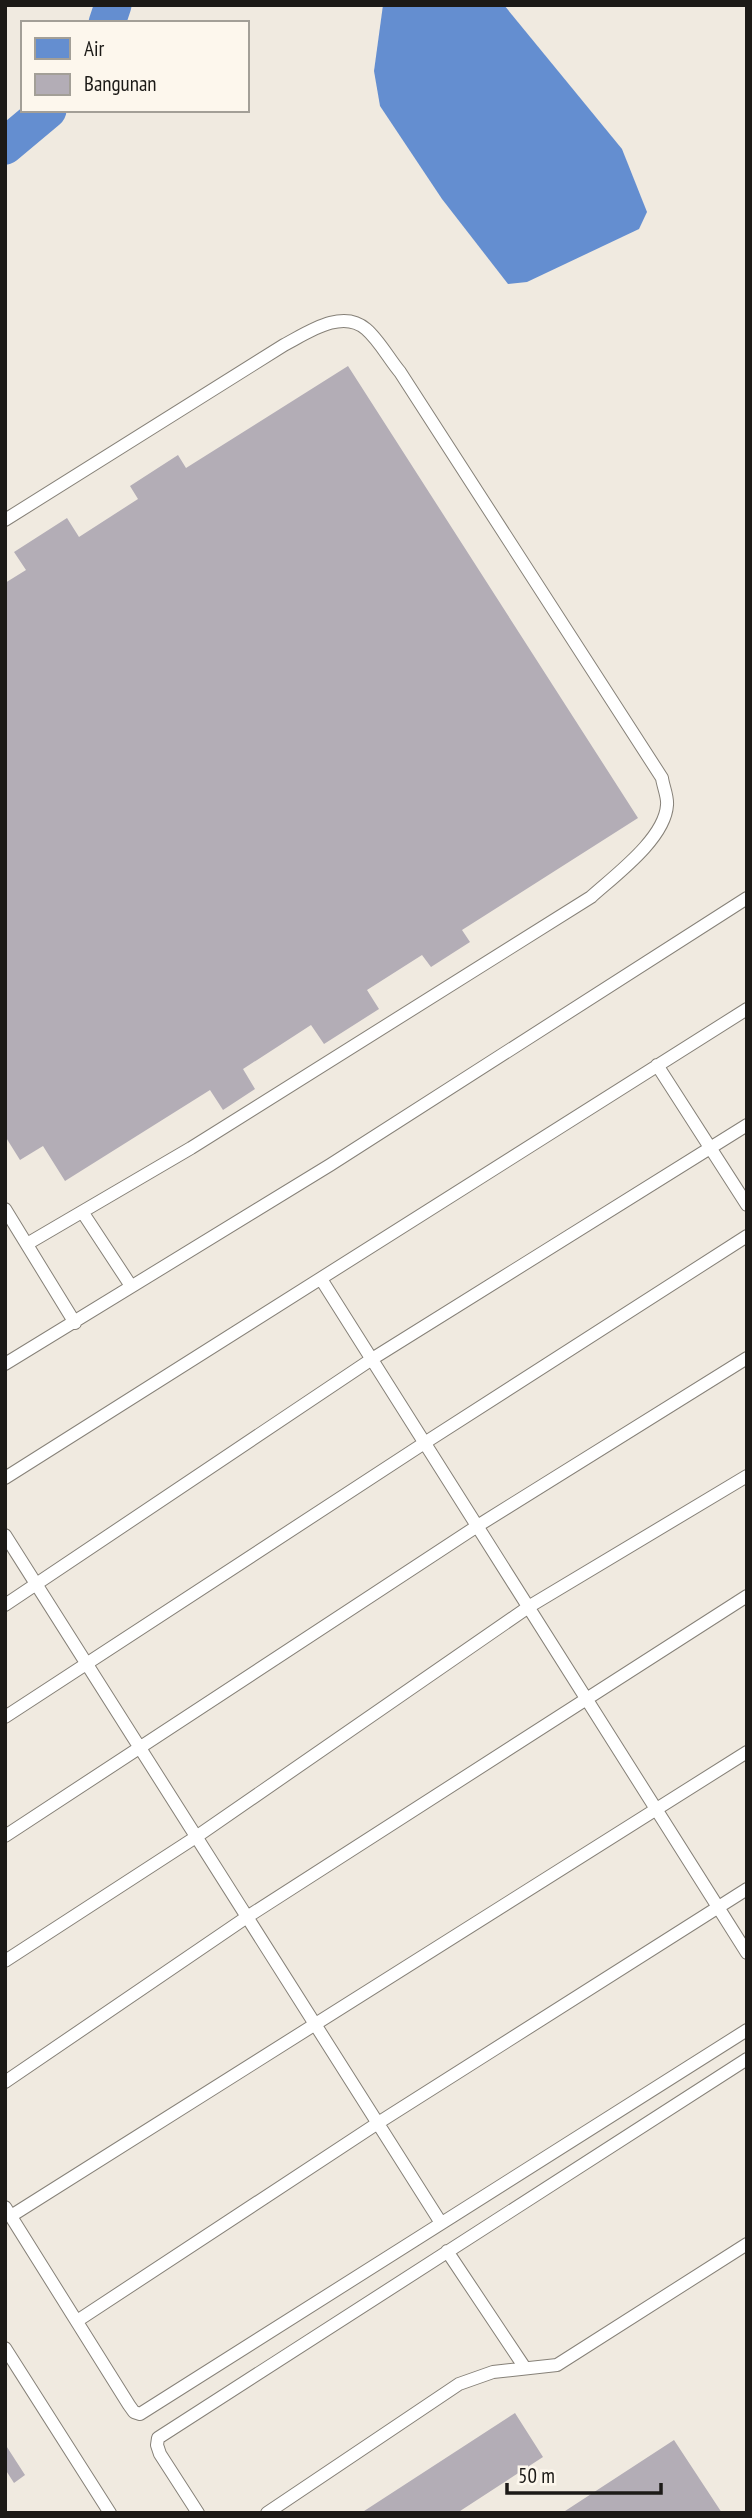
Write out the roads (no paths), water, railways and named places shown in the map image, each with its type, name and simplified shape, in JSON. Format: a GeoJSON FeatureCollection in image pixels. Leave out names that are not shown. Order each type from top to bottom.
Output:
{"type":"FeatureCollection","features":[{"type":"Feature","properties":{"kind":"lane"},"geometry":{"type":"LineString","coordinates":[[5,520],[285,345],[320,327],[344,321],[361,326],[369,332],[400,372],[662,778],[667,805],[657,832],[633,860],[591,897],[203,1140],[27,1244]]}},
{"type":"Feature","properties":{"kind":"lane"},"geometry":{"type":"LineString","coordinates":[[5,1364],[330,1165],[747,898]]}},
{"type":"Feature","properties":{"kind":"lane"},"geometry":{"type":"LineString","coordinates":[[5,1478],[747,1009]]}},
{"type":"Feature","properties":{"kind":"lane"},"geometry":{"type":"LineString","coordinates":[[657,1065],[747,1205]]}},
{"type":"Feature","properties":{"kind":"lane"},"geometry":{"type":"LineString","coordinates":[[5,1605],[372,1359],[747,1125]]}},
{"type":"Feature","properties":{"kind":"lane"},"geometry":{"type":"LineString","coordinates":[[5,1209],[75,1323]]}},
{"type":"Feature","properties":{"kind":"lane"},"geometry":{"type":"LineString","coordinates":[[83,1213],[131,1286]]}},
{"type":"Feature","properties":{"kind":"lane"},"geometry":{"type":"LineString","coordinates":[[5,1717],[747,1236]]}},
{"type":"Feature","properties":{"kind":"lane"},"geometry":{"type":"LineString","coordinates":[[321,1279],[657,1808],[716,1908],[747,1953]]}},
{"type":"Feature","properties":{"kind":"lane"},"geometry":{"type":"LineString","coordinates":[[5,1836],[479,1525],[747,1358]]}},
{"type":"Feature","properties":{"kind":"lane"},"geometry":{"type":"LineString","coordinates":[[5,1961],[197,1837],[530,1606],[747,1476]]}},
{"type":"Feature","properties":{"kind":"lane"},"geometry":{"type":"LineString","coordinates":[[5,1535],[442,2223]]}},
{"type":"Feature","properties":{"kind":"lane"},"geometry":{"type":"LineString","coordinates":[[5,2082],[247,1917],[747,1596]]}},
{"type":"Feature","properties":{"kind":"lane"},"geometry":{"type":"LineString","coordinates":[[747,1752],[316,2025],[8,2212],[129,2405],[134,2412],[140,2414],[747,2030]]}},
{"type":"Feature","properties":{"kind":"lane"},"geometry":{"type":"LineString","coordinates":[[77,2321],[378,2123],[747,1889]]}},
{"type":"Feature","properties":{"kind":"lane"},"geometry":{"type":"LineString","coordinates":[[198,2513],[160,2454],[158,2438],[747,2060]]}},
{"type":"Feature","properties":{"kind":"lane"},"geometry":{"type":"LineString","coordinates":[[268,2513],[459,2384],[493,2372],[557,2365],[747,2244]]}},
{"type":"Feature","properties":{"kind":"lane"},"geometry":{"type":"LineString","coordinates":[[447,2251],[525,2368]]}},
{"type":"Feature","properties":{"kind":"lane"},"geometry":{"type":"LineString","coordinates":[[5,2348],[110,2513]]}},
{"type":"Feature","properties":{"kind":"water"},"geometry":{"type":"Polygon","coordinates":[[[383,5],[504,5],[622,149],[647,212],[639,229],[527,282],[508,284],[442,199],[380,106],[374,71],[383,5]]]}},
{"type":"Feature","properties":{"kind":"waterway"},"geometry":{"type":"LineString","coordinates":[[108,21],[113,5]]}},
{"type":"Feature","properties":{"kind":"waterway"},"geometry":{"type":"LineString","coordinates":[[5,146],[46,112]]}}]}
